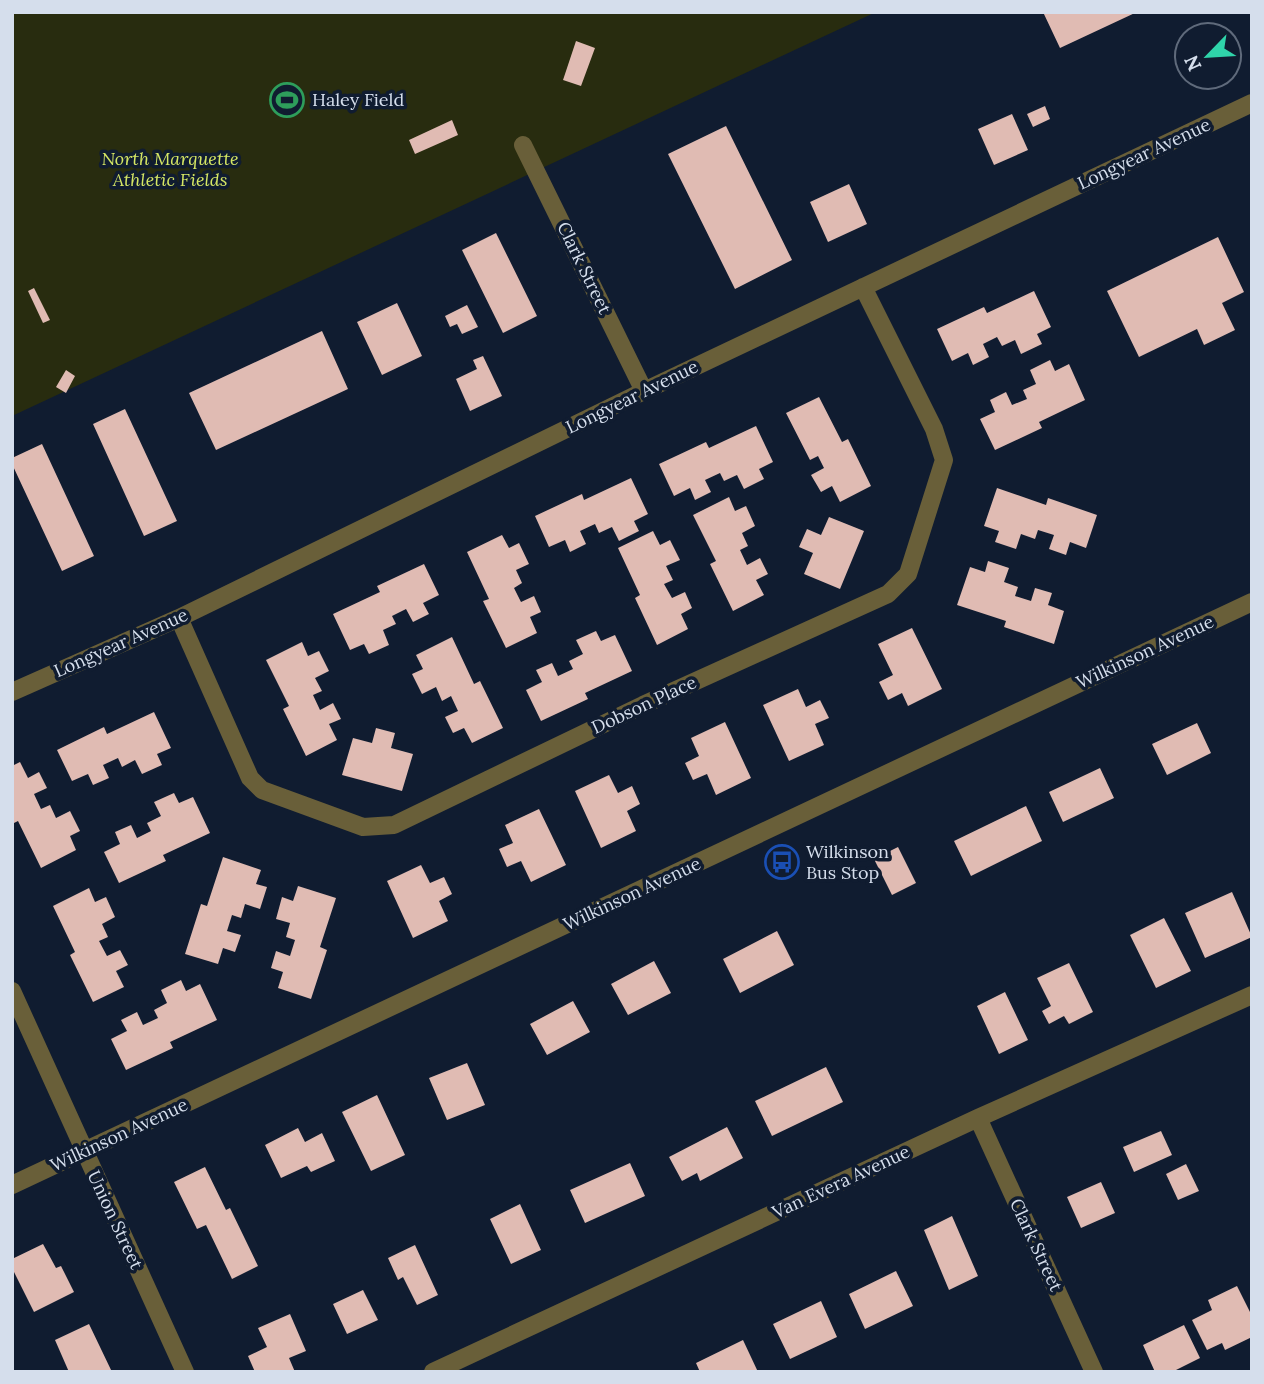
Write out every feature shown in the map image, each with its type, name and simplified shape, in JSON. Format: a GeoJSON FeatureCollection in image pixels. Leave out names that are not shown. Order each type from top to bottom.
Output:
{"type":"FeatureCollection","features":[{"type":"Feature","properties":{"kind":"street","name":"Longyear Avenue"},"geometry":{"type":"LineString","coordinates":[[12,692],[179,618],[644,391],[1252,103]]}},
{"type":"Feature","properties":{"kind":"street","name":"Clark Street"},"geometry":{"type":"LineString","coordinates":[[523,145],[644,391]]}},
{"type":"Feature","properties":{"kind":"street","name":"Dobson Place"},"geometry":{"type":"LineString","coordinates":[[179,618],[250,778],[262,790],[363,827],[394,825],[643,705],[888,594],[908,574],[944,460],[934,429],[863,287]]}},
{"type":"Feature","properties":{"kind":"street","name":"Wilkinson Avenue"},"geometry":{"type":"LineString","coordinates":[[12,1185],[1252,602]]}},
{"type":"Feature","properties":{"kind":"street","name":"Union Street"},"geometry":{"type":"LineString","coordinates":[[12,991],[185,1372]]}},
{"type":"Feature","properties":{"kind":"street","name":"Van Evera Avenue"},"geometry":{"type":"LineString","coordinates":[[433,1372],[978,1118],[1252,995]]}},
{"type":"Feature","properties":{"kind":"street","name":"Clark Street"},"geometry":{"type":"LineString","coordinates":[[978,1118],[1094,1372]]}},
{"type":"Feature","properties":{"kind":"green space","name":"North Marquette Athletic Fields"},"geometry":{"type":"Polygon","coordinates":[[[12,12],[876,12],[12,416],[12,12]]]}},
{"type":"Feature","properties":{"kind":"building"},"geometry":{"type":"Polygon","coordinates":[[[1043,12],[1137,12],[1060,48],[1043,12]]]}},
{"type":"Feature","properties":{"kind":"building"},"geometry":{"type":"Polygon","coordinates":[[[576,41],[595,48],[581,86],[563,80],[576,41]]]}},
{"type":"Feature","properties":{"kind":"building"},"geometry":{"type":"Polygon","coordinates":[[[1045,106],[1050,119],[1033,127],[1027,114],[1045,106]]]}},
{"type":"Feature","properties":{"kind":"building"},"geometry":{"type":"Polygon","coordinates":[[[1012,114],[1028,150],[994,165],[978,129],[1012,114]]]}},
{"type":"Feature","properties":{"kind":"building"},"geometry":{"type":"Polygon","coordinates":[[[452,120],[458,135],[415,154],[409,140],[452,120]]]}},
{"type":"Feature","properties":{"kind":"building"},"geometry":{"type":"Polygon","coordinates":[[[726,126],[792,260],[735,289],[668,154],[726,126]]]}},
{"type":"Feature","properties":{"kind":"building"},"geometry":{"type":"Polygon","coordinates":[[[849,184],[867,224],[828,242],[810,202],[849,184]]]}},
{"type":"Feature","properties":{"kind":"building"},"geometry":{"type":"Polygon","coordinates":[[[496,233],[537,316],[503,333],[462,250],[496,233]]]}},
{"type":"Feature","properties":{"kind":"building"},"geometry":{"type":"Polygon","coordinates":[[[1218,237],[1244,292],[1222,303],[1235,330],[1204,345],[1197,329],[1139,357],[1107,291],[1218,237]]]}},
{"type":"Feature","properties":{"kind":"building"},"geometry":{"type":"Polygon","coordinates":[[[34,288],[50,320],[43,323],[28,291],[34,288]]]}},
{"type":"Feature","properties":{"kind":"building"},"geometry":{"type":"Polygon","coordinates":[[[1034,291],[1051,327],[1037,334],[1042,344],[1021,354],[1015,340],[1002,346],[997,337],[983,344],[989,357],[973,365],[968,353],[952,361],[937,329],[984,307],[987,313],[1034,291]]]}},
{"type":"Feature","properties":{"kind":"building"},"geometry":{"type":"Polygon","coordinates":[[[397,303],[422,356],[382,375],[357,322],[397,303]]]}},
{"type":"Feature","properties":{"kind":"building"},"geometry":{"type":"Polygon","coordinates":[[[467,305],[478,327],[462,334],[457,324],[450,327],[445,316],[467,305]]]}},
{"type":"Feature","properties":{"kind":"building"},"geometry":{"type":"Polygon","coordinates":[[[322,331],[348,389],[216,450],[189,393],[322,331]]]}},
{"type":"Feature","properties":{"kind":"building"},"geometry":{"type":"Polygon","coordinates":[[[483,356],[502,396],[470,411],[456,379],[477,369],[473,360],[483,356]]]}},
{"type":"Feature","properties":{"kind":"building"},"geometry":{"type":"Polygon","coordinates":[[[1050,360],[1055,371],[1069,364],[1085,400],[1039,422],[1042,428],[995,450],[980,419],[995,412],[990,400],[1006,392],[1012,405],[1027,399],[1023,390],[1036,384],[1030,370],[1050,360]]]}},
{"type":"Feature","properties":{"kind":"building"},"geometry":{"type":"Polygon","coordinates":[[[66,370],[75,376],[66,393],[56,387],[66,370]]]}},
{"type":"Feature","properties":{"kind":"building"},"geometry":{"type":"Polygon","coordinates":[[[819,397],[842,442],[848,439],[871,486],[840,502],[832,486],[821,492],[811,475],[824,468],[818,456],[810,460],[786,413],[819,397]]]}},
{"type":"Feature","properties":{"kind":"building"},"geometry":{"type":"Polygon","coordinates":[[[125,409],[177,521],[144,536],[93,424],[125,409]]]}},
{"type":"Feature","properties":{"kind":"building"},"geometry":{"type":"Polygon","coordinates":[[[756,426],[773,462],[759,469],[764,479],[744,489],[737,475],[724,481],[720,473],[705,480],[711,492],[695,500],[690,488],[674,496],[659,464],[706,442],[709,448],[756,426]]]}},
{"type":"Feature","properties":{"kind":"building"},"geometry":{"type":"Polygon","coordinates":[[[42,444],[94,556],[62,571],[12,464],[12,458],[42,444]]]}},
{"type":"Feature","properties":{"kind":"building"},"geometry":{"type":"Polygon","coordinates":[[[631,478],[648,514],[634,521],[639,531],[619,541],[612,527],[599,533],[595,524],[580,531],[586,544],[570,552],[565,540],[549,547],[535,516],[582,494],[584,500],[631,478]]]}},
{"type":"Feature","properties":{"kind":"building"},"geometry":{"type":"Polygon","coordinates":[[[997,488],[1046,505],[1048,498],[1097,515],[1086,548],[1070,542],[1066,555],[1049,549],[1054,535],[1038,530],[1035,539],[1021,534],[1016,549],[995,542],[999,531],[984,526],[997,488]]]}},
{"type":"Feature","properties":{"kind":"building"},"geometry":{"type":"Polygon","coordinates":[[[729,497],[735,511],[746,506],[755,526],[742,533],[748,546],[740,550],[747,565],[760,558],[768,574],[756,580],[764,595],[733,611],[710,564],[716,561],[693,515],[729,497]]]}},
{"type":"Feature","properties":{"kind":"building"},"geometry":{"type":"Polygon","coordinates":[[[829,517],[864,531],[840,589],[804,574],[813,553],[799,547],[807,529],[821,535],[829,517]]]}},
{"type":"Feature","properties":{"kind":"building"},"geometry":{"type":"Polygon","coordinates":[[[653,531],[660,545],[670,540],[680,560],[666,566],[673,580],[664,584],[672,598],[685,592],[692,608],[681,614],[688,629],[657,645],[635,598],[640,595],[618,548],[653,531]]]}},
{"type":"Feature","properties":{"kind":"building"},"geometry":{"type":"Polygon","coordinates":[[[502,535],[509,548],[519,543],[529,564],[516,570],[522,583],[514,588],[521,602],[534,596],[541,612],[530,617],[537,633],[506,648],[483,601],[489,599],[467,552],[502,535]]]}},
{"type":"Feature","properties":{"kind":"building"},"geometry":{"type":"Polygon","coordinates":[[[988,561],[1009,568],[1004,582],[1018,587],[1015,596],[1031,601],[1035,588],[1052,593],[1048,605],[1064,611],[1054,644],[1004,627],[1006,621],[957,605],[970,567],[985,572],[988,561]]]}},
{"type":"Feature","properties":{"kind":"building"},"geometry":{"type":"Polygon","coordinates":[[[424,564],[439,595],[423,603],[429,614],[413,622],[406,609],[392,616],[396,624],[383,630],[389,645],[369,654],[364,644],[350,650],[333,614],[380,592],[377,586],[424,564]]]}},
{"type":"Feature","properties":{"kind":"building"},"geometry":{"type":"Polygon","coordinates":[[[912,628],[942,689],[908,706],[902,693],[888,700],[879,682],[893,675],[878,644],[912,628]]]}},
{"type":"Feature","properties":{"kind":"building"},"geometry":{"type":"Polygon","coordinates":[[[596,631],[601,641],[615,635],[632,671],[585,693],[588,699],[541,721],[526,690],[542,682],[536,670],[552,663],[558,676],[573,669],[569,661],[583,654],[576,640],[596,631]]]}},
{"type":"Feature","properties":{"kind":"building"},"geometry":{"type":"Polygon","coordinates":[[[452,637],[474,684],[480,681],[503,728],[472,743],[464,728],[453,733],[445,717],[458,711],[451,696],[442,701],[436,687],[422,694],[412,674],[423,669],[416,655],[452,637]]]}},
{"type":"Feature","properties":{"kind":"building"},"geometry":{"type":"Polygon","coordinates":[[[302,642],[308,656],[319,651],[329,671],[315,678],[322,691],[313,695],[320,710],[333,703],[341,719],[329,724],[337,740],[306,756],[283,709],[289,706],[266,660],[302,642]]]}},
{"type":"Feature","properties":{"kind":"building"},"geometry":{"type":"Polygon","coordinates":[[[798,689],[806,707],[820,700],[829,718],[815,724],[824,745],[789,761],[763,705],[798,689]]]}},
{"type":"Feature","properties":{"kind":"building"},"geometry":{"type":"Polygon","coordinates":[[[154,712],[171,748],[157,754],[162,765],[142,774],[135,760],[122,767],[118,758],[103,765],[109,778],[93,785],[88,774],[72,781],[57,750],[104,727],[107,734],[154,712]]]}},
{"type":"Feature","properties":{"kind":"building"},"geometry":{"type":"Polygon","coordinates":[[[725,722],[751,778],[716,795],[707,774],[693,780],[685,763],[699,756],[691,738],[725,722]]]}},
{"type":"Feature","properties":{"kind":"building"},"geometry":{"type":"Polygon","coordinates":[[[1197,723],[1211,753],[1167,775],[1152,744],[1197,723]]]}},
{"type":"Feature","properties":{"kind":"building"},"geometry":{"type":"Polygon","coordinates":[[[376,728],[395,733],[391,748],[413,754],[402,791],[342,775],[353,738],[372,743],[376,728]]]}},
{"type":"Feature","properties":{"kind":"building"},"geometry":{"type":"Polygon","coordinates":[[[20,762],[28,778],[39,772],[47,788],[34,794],[41,809],[50,805],[56,818],[70,811],[80,831],[70,836],[76,850],[41,868],[18,821],[12,824],[12,766],[20,762]]]}},
{"type":"Feature","properties":{"kind":"building"},"geometry":{"type":"Polygon","coordinates":[[[1100,768],[1114,798],[1063,822],[1049,792],[1100,768]]]}},
{"type":"Feature","properties":{"kind":"building"},"geometry":{"type":"Polygon","coordinates":[[[609,775],[618,793],[632,786],[640,804],[627,811],[636,831],[601,848],[575,791],[609,775]]]}},
{"type":"Feature","properties":{"kind":"building"},"geometry":{"type":"Polygon","coordinates":[[[174,793],[179,803],[193,797],[210,833],[163,855],[166,861],[119,883],[104,852],[120,844],[115,832],[131,825],[137,838],[151,831],[147,823],[161,816],[154,802],[174,793]]]}},
{"type":"Feature","properties":{"kind":"building"},"geometry":{"type":"Polygon","coordinates":[[[1026,806],[1042,841],[971,876],[954,841],[1026,806]]]}},
{"type":"Feature","properties":{"kind":"building"},"geometry":{"type":"Polygon","coordinates":[[[539,809],[566,865],[531,882],[521,861],[507,867],[499,849],[513,843],[505,825],[539,809]]]}},
{"type":"Feature","properties":{"kind":"building"},"geometry":{"type":"Polygon","coordinates":[[[898,847],[916,883],[892,895],[874,859],[898,847]]]}},
{"type":"Feature","properties":{"kind":"building"},"geometry":{"type":"Polygon","coordinates":[[[223,857],[261,870],[256,884],[267,887],[260,909],[245,904],[241,918],[232,915],[227,931],[241,935],[235,952],[223,948],[218,964],[185,954],[201,904],[207,906],[223,857]]]}},
{"type":"Feature","properties":{"kind":"building"},"geometry":{"type":"Polygon","coordinates":[[[421,865],[430,883],[444,877],[452,894],[439,901],[448,921],[413,938],[387,881],[421,865]]]}},
{"type":"Feature","properties":{"kind":"building"},"geometry":{"type":"Polygon","coordinates":[[[298,886],[336,898],[320,947],[327,950],[311,999],[278,988],[283,972],[271,968],[276,951],[290,956],[295,940],[286,937],[290,923],[276,919],[282,897],[293,901],[298,886]]]}},
{"type":"Feature","properties":{"kind":"building"},"geometry":{"type":"Polygon","coordinates":[[[89,888],[95,902],[106,897],[115,917],[102,924],[108,937],[99,941],[107,956],[120,950],[128,965],[116,971],[124,987],[93,1002],[70,955],[75,952],[53,906],[89,888]]]}},
{"type":"Feature","properties":{"kind":"building"},"geometry":{"type":"Polygon","coordinates":[[[1232,892],[1252,937],[1205,958],[1185,913],[1232,892]]]}},
{"type":"Feature","properties":{"kind":"building"},"geometry":{"type":"Polygon","coordinates":[[[1164,918],[1191,971],[1156,988],[1130,935],[1164,918]]]}},
{"type":"Feature","properties":{"kind":"building"},"geometry":{"type":"Polygon","coordinates":[[[777,931],[794,965],[740,993],[723,959],[777,931]]]}},
{"type":"Feature","properties":{"kind":"building"},"geometry":{"type":"Polygon","coordinates":[[[654,961],[671,993],[628,1015],[611,984],[654,961]]]}},
{"type":"Feature","properties":{"kind":"building"},"geometry":{"type":"Polygon","coordinates":[[[1069,963],[1093,1012],[1069,1024],[1064,1016],[1049,1024],[1042,1011],[1051,1006],[1037,978],[1069,963]]]}},
{"type":"Feature","properties":{"kind":"building"},"geometry":{"type":"Polygon","coordinates":[[[181,980],[186,991],[200,984],[217,1020],[170,1042],[173,1048],[126,1070],[111,1039],[127,1031],[121,1020],[137,1012],[143,1025],[158,1018],[154,1010],[167,1003],[161,990],[181,980]]]}},
{"type":"Feature","properties":{"kind":"building"},"geometry":{"type":"Polygon","coordinates":[[[1005,992],[1028,1040],[999,1054],[977,1006],[1005,992]]]}},
{"type":"Feature","properties":{"kind":"building"},"geometry":{"type":"Polygon","coordinates":[[[573,1001],[590,1032],[547,1055],[530,1024],[573,1001]]]}},
{"type":"Feature","properties":{"kind":"building"},"geometry":{"type":"Polygon","coordinates":[[[467,1063],[485,1105],[447,1120],[429,1078],[467,1063]]]}},
{"type":"Feature","properties":{"kind":"building"},"geometry":{"type":"Polygon","coordinates":[[[826,1067],[843,1102],[772,1136],[755,1101],[826,1067]]]}},
{"type":"Feature","properties":{"kind":"building"},"geometry":{"type":"Polygon","coordinates":[[[377,1095],[405,1155],[371,1171],[342,1112],[377,1095]]]}},
{"type":"Feature","properties":{"kind":"building"},"geometry":{"type":"Polygon","coordinates":[[[727,1127],[743,1158],[700,1181],[697,1173],[682,1181],[669,1157],[727,1127]]]}},
{"type":"Feature","properties":{"kind":"building"},"geometry":{"type":"Polygon","coordinates":[[[298,1128],[305,1142],[322,1133],[335,1161],[311,1172],[307,1166],[281,1178],[265,1145],[298,1128]]]}},
{"type":"Feature","properties":{"kind":"building"},"geometry":{"type":"Polygon","coordinates":[[[1161,1131],[1172,1155],[1134,1172],[1123,1147],[1161,1131]]]}},
{"type":"Feature","properties":{"kind":"building"},"geometry":{"type":"Polygon","coordinates":[[[630,1163],[645,1196],[585,1223],[570,1190],[630,1163]]]}},
{"type":"Feature","properties":{"kind":"building"},"geometry":{"type":"Polygon","coordinates":[[[1186,1164],[1199,1191],[1178,1200],[1166,1174],[1186,1164]]]}},
{"type":"Feature","properties":{"kind":"building"},"geometry":{"type":"Polygon","coordinates":[[[205,1167],[226,1210],[230,1208],[258,1266],[232,1279],[206,1225],[197,1229],[174,1182],[205,1167]]]}},
{"type":"Feature","properties":{"kind":"building"},"geometry":{"type":"Polygon","coordinates":[[[1101,1182],[1115,1213],[1081,1228],[1067,1197],[1101,1182]]]}},
{"type":"Feature","properties":{"kind":"building"},"geometry":{"type":"Polygon","coordinates":[[[520,1204],[541,1250],[511,1264],[490,1219],[520,1204]]]}},
{"type":"Feature","properties":{"kind":"building"},"geometry":{"type":"Polygon","coordinates":[[[952,1216],[978,1276],[949,1290],[924,1230],[952,1216]]]}},
{"type":"Feature","properties":{"kind":"building"},"geometry":{"type":"Polygon","coordinates":[[[43,1244],[56,1268],[61,1266],[74,1292],[34,1312],[12,1268],[12,1259],[43,1244]]]}},
{"type":"Feature","properties":{"kind":"building"},"geometry":{"type":"Polygon","coordinates":[[[415,1245],[438,1295],[417,1305],[403,1277],[398,1280],[388,1258],[415,1245]]]}},
{"type":"Feature","properties":{"kind":"building"},"geometry":{"type":"Polygon","coordinates":[[[896,1271],[913,1306],[865,1329],[849,1294],[896,1271]]]}},
{"type":"Feature","properties":{"kind":"building"},"geometry":{"type":"Polygon","coordinates":[[[1237,1286],[1252,1316],[1252,1337],[1225,1350],[1222,1343],[1207,1350],[1192,1320],[1212,1310],[1208,1300],[1237,1286]]]}},
{"type":"Feature","properties":{"kind":"building"},"geometry":{"type":"Polygon","coordinates":[[[363,1290],[378,1320],[347,1334],[333,1304],[363,1290]]]}},
{"type":"Feature","properties":{"kind":"building"},"geometry":{"type":"Polygon","coordinates":[[[821,1301],[837,1337],[790,1359],[773,1324],[821,1301]]]}},
{"type":"Feature","properties":{"kind":"building"},"geometry":{"type":"Polygon","coordinates":[[[290,1314],[306,1351],[289,1358],[295,1372],[255,1372],[248,1356],[267,1347],[258,1328],[290,1314]]]}},
{"type":"Feature","properties":{"kind":"building"},"geometry":{"type":"Polygon","coordinates":[[[89,1324],[112,1372],[69,1372],[55,1340],[89,1324]]]}},
{"type":"Feature","properties":{"kind":"building"},"geometry":{"type":"Polygon","coordinates":[[[1184,1325],[1200,1358],[1172,1372],[1155,1372],[1143,1345],[1184,1325]]]}},
{"type":"Feature","properties":{"kind":"building"},"geometry":{"type":"Polygon","coordinates":[[[743,1340],[758,1372],[700,1372],[696,1363],[743,1340]]]}},
{"type":"Feature","properties":{"kind":"place","name":"Haley Field"},"geometry":{"type":"Point","coordinates":[287,100]}},
{"type":"Feature","properties":{"kind":"place","name":"Wilkinson Bus Stop"},"geometry":{"type":"Point","coordinates":[782,862]}}]}
